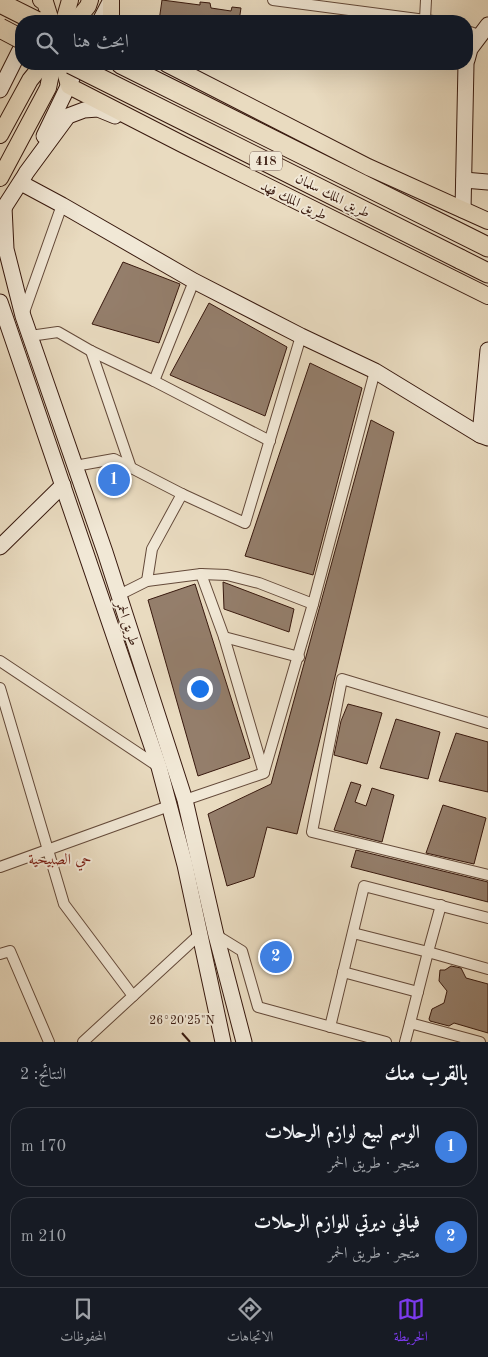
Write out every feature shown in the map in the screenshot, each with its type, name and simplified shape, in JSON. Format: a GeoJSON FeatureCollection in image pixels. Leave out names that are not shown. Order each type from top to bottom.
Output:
{"type":"FeatureCollection","features":[{"type":"Feature","properties":{"kind":"highway"},"geometry":{"type":"LineString","coordinates":[[0,3],[23,15]]}},
{"type":"Feature","properties":{"kind":"highway"},"geometry":{"type":"LineString","coordinates":[[0,28],[15,36]]}},
{"type":"Feature","properties":{"kind":"highway","name":"طريق الملك سلمان"},"geometry":{"type":"LineString","coordinates":[[83,70],[488,274]]}},
{"type":"Feature","properties":{"kind":"highway","name":"طريق الملك سلمان"},"geometry":{"type":"LineString","coordinates":[[133,70],[488,247]]}},
{"type":"Feature","properties":{"kind":"main road"},"geometry":{"type":"LineString","coordinates":[[14,0],[19,8],[17,15]]}},
{"type":"Feature","properties":{"kind":"main road"},"geometry":{"type":"LineString","coordinates":[[66,15],[70,0]]}},
{"type":"Feature","properties":{"kind":"main road"},"geometry":{"type":"LineString","coordinates":[[81,15],[90,0]]}},
{"type":"Feature","properties":{"kind":"main road"},"geometry":{"type":"LineString","coordinates":[[111,0],[111,15]]}},
{"type":"Feature","properties":{"kind":"main road"},"geometry":{"type":"LineString","coordinates":[[44,1],[49,15]]}},
{"type":"Feature","properties":{"kind":"main road"},"geometry":{"type":"LineString","coordinates":[[0,38],[5,36],[15,19]]}},
{"type":"Feature","properties":{"kind":"main road"},"geometry":{"type":"LineString","coordinates":[[0,135],[30,80],[38,70]]}},
{"type":"Feature","properties":{"kind":"main road"},"geometry":{"type":"LineString","coordinates":[[0,178],[48,88],[52,70]]}},
{"type":"Feature","properties":{"kind":"main road"},"geometry":{"type":"LineString","coordinates":[[65,70],[69,86]]}},
{"type":"Feature","properties":{"kind":"main road"},"geometry":{"type":"LineString","coordinates":[[98,70],[95,83],[100,92],[119,107],[184,145]]}},
{"type":"Feature","properties":{"kind":"main road"},"geometry":{"type":"LineString","coordinates":[[179,70],[368,168],[488,221]]}},
{"type":"Feature","properties":{"kind":"main road","name":"طريق الملك فهد"},"geometry":{"type":"LineString","coordinates":[[69,86],[488,296]]}},
{"type":"Feature","properties":{"kind":"street"},"geometry":{"type":"LineString","coordinates":[[103,15],[111,0]]}},
{"type":"Feature","properties":{"kind":"street"},"geometry":{"type":"LineString","coordinates":[[273,0],[391,15]]}},
{"type":"Feature","properties":{"kind":"street"},"geometry":{"type":"LineString","coordinates":[[426,0],[428,15]]}},
{"type":"Feature","properties":{"kind":"street"},"geometry":{"type":"LineString","coordinates":[[38,15],[44,1]]}},
{"type":"Feature","properties":{"kind":"street"},"geometry":{"type":"LineString","coordinates":[[0,90],[15,60]]}},
{"type":"Feature","properties":{"kind":"street"},"geometry":{"type":"LineString","coordinates":[[23,178],[77,70]]}},
{"type":"Feature","properties":{"kind":"street"},"geometry":{"type":"LineString","coordinates":[[463,210],[466,70]]}},
{"type":"Feature","properties":{"kind":"street"},"geometry":{"type":"LineString","coordinates":[[2,210],[68,116],[84,110],[98,109],[184,145]]}},
{"type":"Feature","properties":{"kind":"street"},"geometry":{"type":"LineString","coordinates":[[23,178],[62,205],[194,281],[301,336],[375,371],[484,437],[488,350]]}},
{"type":"Feature","properties":{"kind":"street"},"geometry":{"type":"LineString","coordinates":[[464,180],[488,182]]}},
{"type":"Feature","properties":{"kind":"street"},"geometry":{"type":"LineString","coordinates":[[23,316],[62,205]]}},
{"type":"Feature","properties":{"kind":"street","name":"طريق الحمر"},"geometry":{"type":"LineString","coordinates":[[2,210],[6,249],[23,316],[119,595],[185,800],[216,934],[244,1042]]}},
{"type":"Feature","properties":{"kind":"street"},"geometry":{"type":"LineString","coordinates":[[0,259],[11,270]]}},
{"type":"Feature","properties":{"kind":"street"},"geometry":{"type":"LineString","coordinates":[[154,381],[194,281]]}},
{"type":"Feature","properties":{"kind":"street","name":"طريق الحمر"},"geometry":{"type":"LineString","coordinates":[[0,302],[159,767],[185,865],[223,1042]]}},
{"type":"Feature","properties":{"kind":"street"},"geometry":{"type":"LineString","coordinates":[[30,336],[58,332],[91,351],[270,441]]}},
{"type":"Feature","properties":{"kind":"street"},"geometry":{"type":"LineString","coordinates":[[75,466],[114,458],[182,494],[244,523],[301,336]]}},
{"type":"Feature","properties":{"kind":"street"},"geometry":{"type":"LineString","coordinates":[[91,351],[131,468]]}},
{"type":"Feature","properties":{"kind":"street"},"geometry":{"type":"LineString","coordinates":[[264,773],[298,656],[375,371]]}},
{"type":"Feature","properties":{"kind":"street"},"geometry":{"type":"LineString","coordinates":[[0,548],[63,485]]}},
{"type":"Feature","properties":{"kind":"street"},"geometry":{"type":"LineString","coordinates":[[147,581],[152,549],[182,494]]}},
{"type":"Feature","properties":{"kind":"street"},"geometry":{"type":"LineString","coordinates":[[119,595],[147,581],[200,574],[227,576],[259,583],[312,604]]}},
{"type":"Feature","properties":{"kind":"street"},"geometry":{"type":"LineString","coordinates":[[200,574],[224,638],[264,773]]}},
{"type":"Feature","properties":{"kind":"street"},"geometry":{"type":"LineString","coordinates":[[224,638],[298,656]]}},
{"type":"Feature","properties":{"kind":"street"},"geometry":{"type":"LineString","coordinates":[[0,661],[159,767]]}},
{"type":"Feature","properties":{"kind":"street"},"geometry":{"type":"LineString","coordinates":[[488,723],[342,679],[312,832],[488,875]]}},
{"type":"Feature","properties":{"kind":"street"},"geometry":{"type":"LineString","coordinates":[[0,688],[64,904],[133,996]]}},
{"type":"Feature","properties":{"kind":"street"},"geometry":{"type":"LineString","coordinates":[[185,800],[264,773]]}},
{"type":"Feature","properties":{"kind":"street"},"geometry":{"type":"LineString","coordinates":[[0,866],[169,806]]}},
{"type":"Feature","properties":{"kind":"street"},"geometry":{"type":"LineString","coordinates":[[330,1027],[364,886],[488,918]]}},
{"type":"Feature","properties":{"kind":"street"},"geometry":{"type":"LineString","coordinates":[[405,1042],[441,905]]}},
{"type":"Feature","properties":{"kind":"street"},"geometry":{"type":"LineString","coordinates":[[353,933],[488,969]]}},
{"type":"Feature","properties":{"kind":"street"},"geometry":{"type":"LineString","coordinates":[[83,1042],[199,934]]}},
{"type":"Feature","properties":{"kind":"street"},"geometry":{"type":"LineString","coordinates":[[216,934],[242,950],[258,1007],[386,1042]]}},
{"type":"Feature","properties":{"kind":"street"},"geometry":{"type":"LineString","coordinates":[[0,954],[10,951],[49,1042]]}},
{"type":"Feature","properties":{"kind":"street"},"geometry":{"type":"LineString","coordinates":[[343,972],[418,992]]}},
{"type":"Feature","properties":{"kind":"street"},"geometry":{"type":"LineString","coordinates":[[410,1023],[480,1042]]}},
{"type":"Feature","properties":{"kind":"building"},"geometry":{"type":"Polygon","coordinates":[[[162,0],[200,5],[200,2],[210,3],[211,8],[231,11],[232,7],[241,8],[240,15],[160,15],[162,0]]]}},
{"type":"Feature","properties":{"kind":"building"},"geometry":{"type":"Polygon","coordinates":[[[123,262],[180,284],[159,343],[92,324],[123,262]]]}},
{"type":"Feature","properties":{"kind":"building"},"geometry":{"type":"Polygon","coordinates":[[[209,303],[287,347],[265,416],[170,375],[209,303]]]}},
{"type":"Feature","properties":{"kind":"building"},"geometry":{"type":"Polygon","coordinates":[[[310,363],[362,388],[313,575],[245,556],[310,363]]]}},
{"type":"Feature","properties":{"kind":"building"},"geometry":{"type":"Polygon","coordinates":[[[371,420],[394,432],[297,834],[267,827],[254,877],[227,886],[208,814],[271,784],[371,420]]]}},
{"type":"Feature","properties":{"kind":"building"},"geometry":{"type":"Polygon","coordinates":[[[223,582],[294,609],[289,632],[224,609],[223,582]]]}},
{"type":"Feature","properties":{"kind":"building"},"geometry":{"type":"Polygon","coordinates":[[[195,584],[250,758],[198,776],[148,600],[195,584]]]}},
{"type":"Feature","properties":{"kind":"building"},"geometry":{"type":"Polygon","coordinates":[[[348,704],[382,713],[367,764],[334,755],[341,721],[348,704]]]}},
{"type":"Feature","properties":{"kind":"building"},"geometry":{"type":"Polygon","coordinates":[[[396,719],[440,732],[428,779],[380,768],[396,719]]]}},
{"type":"Feature","properties":{"kind":"building"},"geometry":{"type":"Polygon","coordinates":[[[456,733],[488,742],[488,792],[439,781],[456,733]]]}},
{"type":"Feature","properties":{"kind":"building"},"geometry":{"type":"Polygon","coordinates":[[[351,782],[361,785],[355,802],[366,806],[372,788],[394,795],[382,842],[334,830],[351,782]]]}},
{"type":"Feature","properties":{"kind":"building"},"geometry":{"type":"Polygon","coordinates":[[[443,805],[486,818],[474,864],[426,853],[443,805]]]}},
{"type":"Feature","properties":{"kind":"building"},"geometry":{"type":"Polygon","coordinates":[[[356,850],[488,882],[488,902],[351,867],[356,850]]]}},
{"type":"Feature","properties":{"kind":"building"},"geometry":{"type":"Polygon","coordinates":[[[451,966],[461,968],[466,978],[488,984],[488,1033],[454,1023],[449,1026],[430,1021],[432,1009],[444,1003],[447,991],[439,981],[440,970],[445,970],[451,966]]]}},
{"type":"Feature","properties":{"kind":"place","name":"الوسم لبيع لوازم الرحلات"},"geometry":{"type":"Point","coordinates":[114,480]}},
{"type":"Feature","properties":{"kind":"place","name":"فيافي ديرتي للوازم الرحلات"},"geometry":{"type":"Point","coordinates":[276,957]}},
{"type":"Feature","properties":{"kind":"district","name":"حي الصبيحية"},"geometry":{"type":"Point","coordinates":[60,859]}}]}
